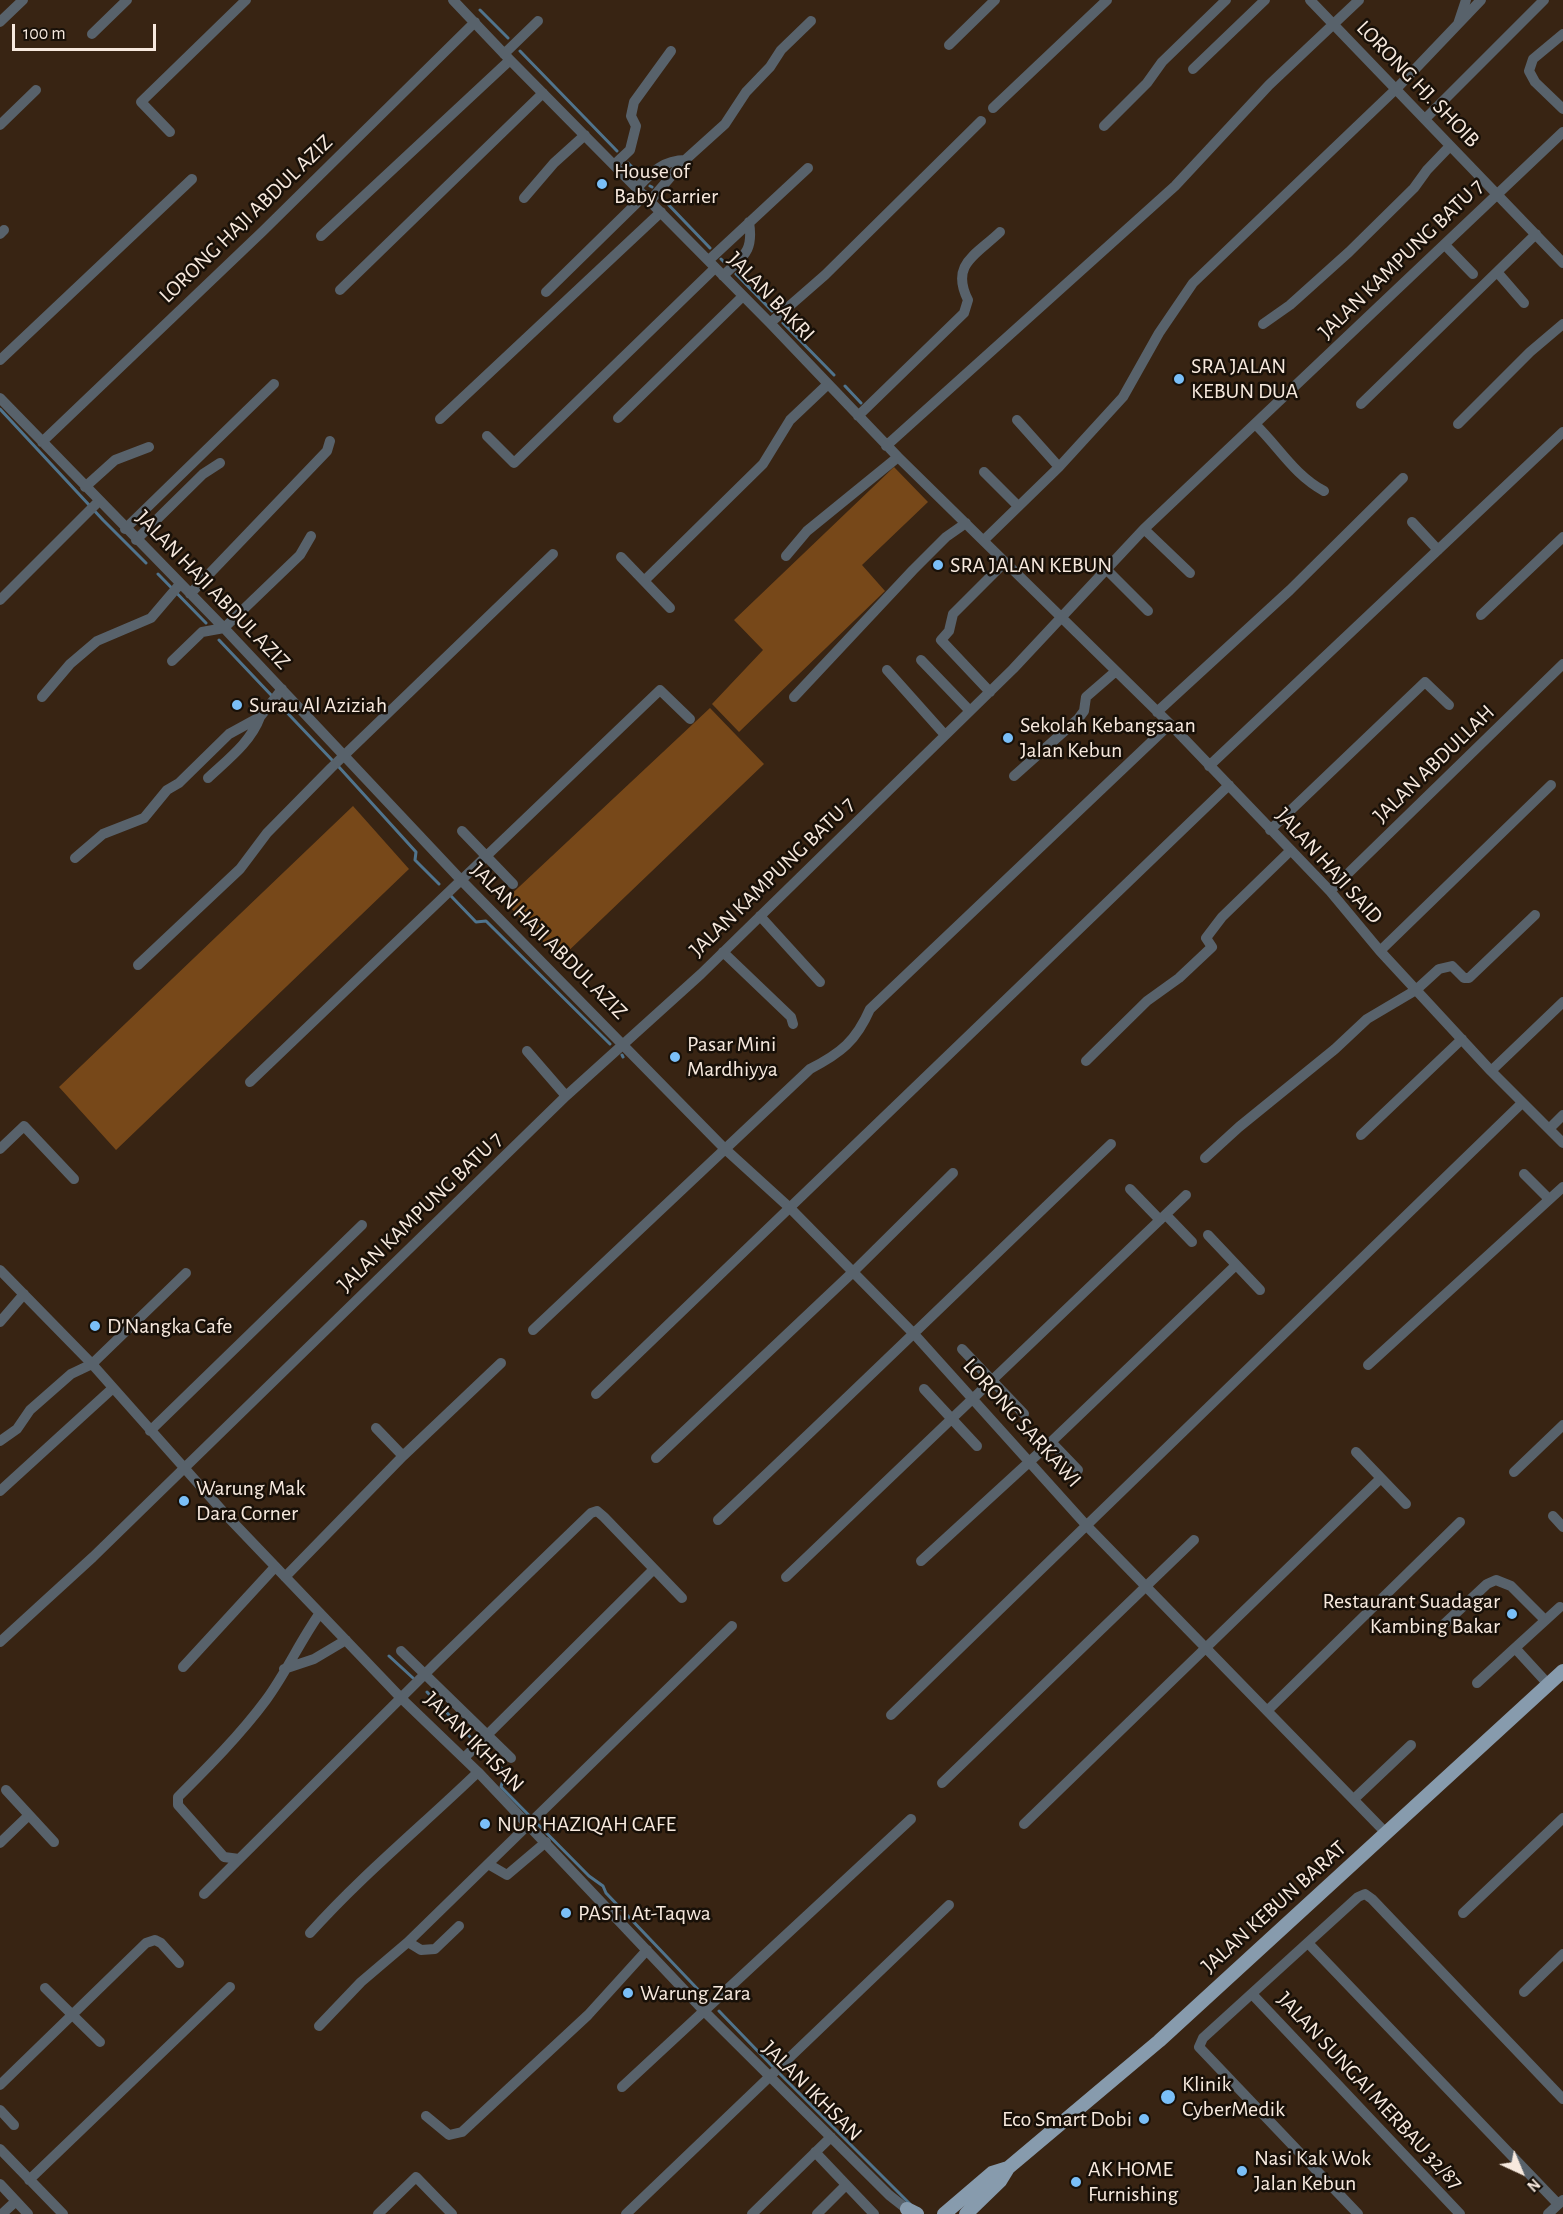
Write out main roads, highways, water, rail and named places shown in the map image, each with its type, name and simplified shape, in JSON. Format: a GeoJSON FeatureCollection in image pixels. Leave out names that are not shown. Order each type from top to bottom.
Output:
{"type":"FeatureCollection","features":[{"type":"Feature","properties":{"kind":"main road","name":"JALAN KEBUN BARAT"},"geometry":{"type":"LineString","coordinates":[[942,2214],[961,2208],[1000,2181],[1008,2169],[1159,2041],[1563,1671]]}},
{"type":"Feature","properties":{"kind":"waterway"},"geometry":{"type":"LineString","coordinates":[[480,10],[508,38]]}},
{"type":"Feature","properties":{"kind":"waterway"},"geometry":{"type":"LineString","coordinates":[[520,51],[617,151]]}},
{"type":"Feature","properties":{"kind":"waterway"},"geometry":{"type":"LineString","coordinates":[[628,163],[639,174]]}},
{"type":"Feature","properties":{"kind":"waterway"},"geometry":{"type":"LineString","coordinates":[[663,199],[710,248]]}},
{"type":"Feature","properties":{"kind":"waterway"},"geometry":{"type":"LineString","coordinates":[[721,259],[725,263]]}},
{"type":"Feature","properties":{"kind":"waterway"},"geometry":{"type":"LineString","coordinates":[[736,274],[772,311]]}},
{"type":"Feature","properties":{"kind":"waterway"},"geometry":{"type":"LineString","coordinates":[[783,323],[834,375]]}},
{"type":"Feature","properties":{"kind":"waterway"},"geometry":{"type":"LineString","coordinates":[[845,386],[861,403]]}},
{"type":"Feature","properties":{"kind":"waterway"},"geometry":{"type":"LineString","coordinates":[[0,409],[146,563]]}},
{"type":"Feature","properties":{"kind":"waterway"},"geometry":{"type":"LineString","coordinates":[[158,574],[206,623]]}},
{"type":"Feature","properties":{"kind":"waterway"},"geometry":{"type":"LineString","coordinates":[[219,640],[272,696]]}},
{"type":"Feature","properties":{"kind":"waterway"},"geometry":{"type":"LineString","coordinates":[[276,701],[333,761]]}},
{"type":"Feature","properties":{"kind":"waterway"},"geometry":{"type":"LineString","coordinates":[[338,766],[416,852],[415,860],[439,884]]}},
{"type":"Feature","properties":{"kind":"waterway"},"geometry":{"type":"LineString","coordinates":[[451,896],[476,922],[486,921],[610,1044]]}},
{"type":"Feature","properties":{"kind":"waterway"},"geometry":{"type":"LineString","coordinates":[[389,1656],[413,1678]]}},
{"type":"Feature","properties":{"kind":"waterway"},"geometry":{"type":"LineString","coordinates":[[427,1692],[472,1739]]}},
{"type":"Feature","properties":{"kind":"waterway"},"geometry":{"type":"LineString","coordinates":[[484,1750],[505,1772],[501,1787],[589,1876],[603,1886],[606,1893],[708,2000]]}},
{"type":"Feature","properties":{"kind":"waterway"},"geometry":{"type":"LineString","coordinates":[[719,2011],[774,2068]]}},
{"type":"Feature","properties":{"kind":"waterway"},"geometry":{"type":"LineString","coordinates":[[779,2073],[910,2204]]}},
{"type":"Feature","properties":{"kind":"place","name":"House of Baby Carrier"},"geometry":{"type":"Point","coordinates":[602,184]}},
{"type":"Feature","properties":{"kind":"place","name":"SRA JALAN KEBUN DUA"},"geometry":{"type":"Point","coordinates":[1179,379]}},
{"type":"Feature","properties":{"kind":"place","name":"SRA JALAN KEBUN"},"geometry":{"type":"Point","coordinates":[938,565]}},
{"type":"Feature","properties":{"kind":"place","name":"Surau Al Aziziah"},"geometry":{"type":"Point","coordinates":[237,705]}},
{"type":"Feature","properties":{"kind":"place","name":"Sekolah Kebangsaan Jalan Kebun"},"geometry":{"type":"Point","coordinates":[1008,738]}},
{"type":"Feature","properties":{"kind":"place","name":"Pasar Mini Mardhiyya"},"geometry":{"type":"Point","coordinates":[675,1057]}},
{"type":"Feature","properties":{"kind":"place","name":"D'Nangka Cafe"},"geometry":{"type":"Point","coordinates":[95,1326]}},
{"type":"Feature","properties":{"kind":"place","name":"Warung Mak Dara Corner"},"geometry":{"type":"Point","coordinates":[184,1501]}},
{"type":"Feature","properties":{"kind":"place","name":"Restaurant Suadagar Kambing Bakar"},"geometry":{"type":"Point","coordinates":[1512,1614]}},
{"type":"Feature","properties":{"kind":"place","name":"NUR HAZIQAH CAFE"},"geometry":{"type":"Point","coordinates":[485,1824]}},
{"type":"Feature","properties":{"kind":"place","name":"PASTI At-Taqwa"},"geometry":{"type":"Point","coordinates":[566,1913]}},
{"type":"Feature","properties":{"kind":"place","name":"Warung Zara"},"geometry":{"type":"Point","coordinates":[628,1993]}},
{"type":"Feature","properties":{"kind":"place","name":"Klinik CyberMedik"},"geometry":{"type":"Point","coordinates":[1168,2097]}},
{"type":"Feature","properties":{"kind":"place","name":"Eco Smart Dobi"},"geometry":{"type":"Point","coordinates":[1144,2119]}},
{"type":"Feature","properties":{"kind":"place","name":"Nasi Kak Wok Jalan Kebun"},"geometry":{"type":"Point","coordinates":[1242,2171]}},
{"type":"Feature","properties":{"kind":"place","name":"AK HOME Furnishing"},"geometry":{"type":"Point","coordinates":[1076,2182]}}]}
